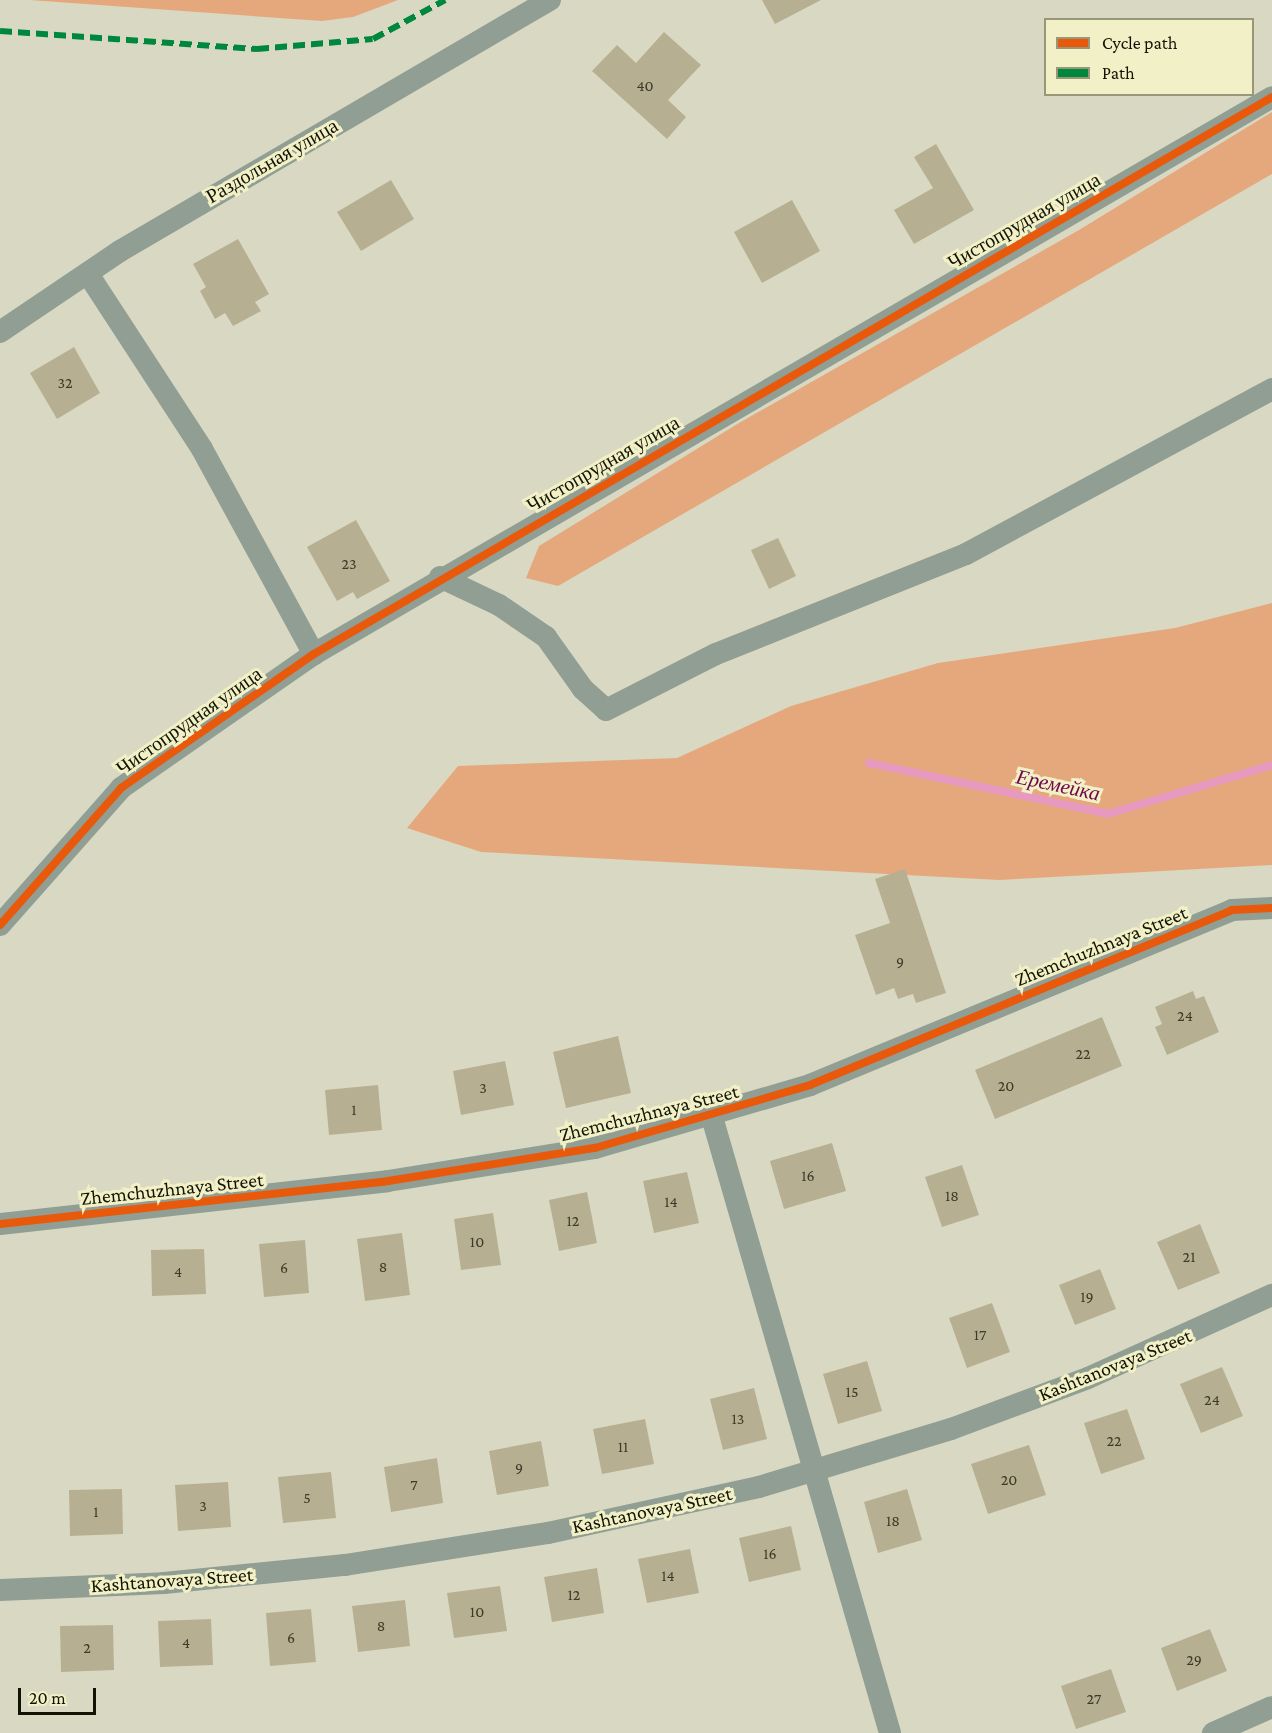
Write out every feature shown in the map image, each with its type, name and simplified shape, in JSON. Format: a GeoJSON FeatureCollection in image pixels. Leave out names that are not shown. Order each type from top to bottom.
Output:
{"type":"FeatureCollection","features":[{"type":"Feature","properties":{"kind":"street","name":"Раздольная улица"},"geometry":{"type":"LineString","coordinates":[[0,332],[88,274],[550,0]]}},
{"type":"Feature","properties":{"kind":"street","name":"Чистопрудная улица"},"geometry":{"type":"LineString","coordinates":[[0,925],[121,788],[314,654],[440,577],[1272,97]]}},
{"type":"Feature","properties":{"kind":"street"},"geometry":{"type":"LineString","coordinates":[[88,274],[202,449],[314,654]]}},
{"type":"Feature","properties":{"kind":"street"},"geometry":{"type":"LineString","coordinates":[[440,577],[500,605],[546,637],[583,689],[606,710],[716,654],[966,554],[1272,389]]}},
{"type":"Feature","properties":{"kind":"street","name":"Zhemchuzhnaya Street"},"geometry":{"type":"LineString","coordinates":[[0,1224],[388,1181],[595,1148],[712,1117],[810,1084],[1232,910],[1272,908]]}},
{"type":"Feature","properties":{"kind":"street"},"geometry":{"type":"LineString","coordinates":[[712,1117],[890,1733]]}},
{"type":"Feature","properties":{"kind":"street","name":"Kashtanovaya Street"},"geometry":{"type":"LineString","coordinates":[[0,1590],[164,1583],[345,1565],[548,1533],[814,1474],[1088,1378],[1272,1296]]}},
{"type":"Feature","properties":{"kind":"street"},"geometry":{"type":"LineString","coordinates":[[1213,1733],[1272,1707]]}},
{"type":"Feature","properties":{"kind":"shaded area"},"geometry":{"type":"Polygon","coordinates":[[[29,0],[398,0],[353,17],[322,21],[29,0]]]}},
{"type":"Feature","properties":{"kind":"shaded area"},"geometry":{"type":"Polygon","coordinates":[[[1272,112],[1272,174],[558,586],[526,578],[539,546],[739,423],[1079,230],[1272,112]]]}},
{"type":"Feature","properties":{"kind":"shaded area"},"geometry":{"type":"Polygon","coordinates":[[[1272,603],[1272,865],[999,880],[481,852],[407,828],[458,766],[677,758],[791,706],[938,663],[1175,628],[1272,603]]]}},
{"type":"Feature","properties":{"kind":"building"},"geometry":{"type":"Polygon","coordinates":[[[762,0],[821,0],[775,24],[762,0]]]}},
{"type":"Feature","properties":{"kind":"building"},"geometry":{"type":"Polygon","coordinates":[[[664,32],[701,65],[668,100],[686,117],[667,139],[592,71],[617,45],[636,63],[664,32]]]}},
{"type":"Feature","properties":{"kind":"building"},"geometry":{"type":"Polygon","coordinates":[[[936,144],[974,210],[914,244],[894,210],[933,188],[914,157],[936,144]]]}},
{"type":"Feature","properties":{"kind":"building"},"geometry":{"type":"Polygon","coordinates":[[[391,180],[414,219],[361,251],[337,212],[391,180]]]}},
{"type":"Feature","properties":{"kind":"building"},"geometry":{"type":"Polygon","coordinates":[[[792,200],[820,251],[762,283],[734,232],[792,200]]]}},
{"type":"Feature","properties":{"kind":"building"},"geometry":{"type":"Polygon","coordinates":[[[238,239],[269,294],[255,302],[261,311],[233,326],[225,313],[215,319],[200,291],[206,287],[193,264],[238,239]]]}},
{"type":"Feature","properties":{"kind":"building"},"geometry":{"type":"Polygon","coordinates":[[[74,347],[100,393],[57,419],[30,373],[74,347]]]}},
{"type":"Feature","properties":{"kind":"building"},"geometry":{"type":"Polygon","coordinates":[[[356,520],[390,581],[357,599],[353,592],[337,601],[307,547],[356,520]]]}},
{"type":"Feature","properties":{"kind":"building"},"geometry":{"type":"Polygon","coordinates":[[[778,538],[796,576],[769,589],[751,550],[778,538]]]}},
{"type":"Feature","properties":{"kind":"building"},"geometry":{"type":"Polygon","coordinates":[[[905,869],[946,993],[916,1003],[913,994],[898,999],[894,988],[876,995],[855,935],[890,923],[875,879],[905,869]]]}},
{"type":"Feature","properties":{"kind":"building"},"geometry":{"type":"Polygon","coordinates":[[[1193,991],[1196,999],[1204,996],[1219,1032],[1167,1055],[1155,1027],[1162,1024],[1155,1007],[1193,991]]]}},
{"type":"Feature","properties":{"kind":"building"},"geometry":{"type":"Polygon","coordinates":[[[1102,1017],[1122,1066],[995,1119],[975,1070],[1102,1017]]]}},
{"type":"Feature","properties":{"kind":"building"},"geometry":{"type":"Polygon","coordinates":[[[618,1036],[631,1093],[566,1108],[553,1052],[618,1036]]]}},
{"type":"Feature","properties":{"kind":"building"},"geometry":{"type":"Polygon","coordinates":[[[505,1061],[514,1105],[461,1115],[453,1071],[505,1061]]]}},
{"type":"Feature","properties":{"kind":"building"},"geometry":{"type":"Polygon","coordinates":[[[378,1085],[382,1130],[329,1135],[325,1090],[378,1085]]]}},
{"type":"Feature","properties":{"kind":"building"},"geometry":{"type":"Polygon","coordinates":[[[832,1143],[846,1191],[784,1209],[770,1161],[832,1143]]]}},
{"type":"Feature","properties":{"kind":"building"},"geometry":{"type":"Polygon","coordinates":[[[962,1165],[979,1215],[942,1227],[925,1177],[962,1165]]]}},
{"type":"Feature","properties":{"kind":"building"},"geometry":{"type":"Polygon","coordinates":[[[687,1172],[699,1223],[654,1233],[643,1181],[687,1172]]]}},
{"type":"Feature","properties":{"kind":"building"},"geometry":{"type":"Polygon","coordinates":[[[587,1192],[597,1243],[559,1251],[549,1200],[587,1192]]]}},
{"type":"Feature","properties":{"kind":"building"},"geometry":{"type":"Polygon","coordinates":[[[493,1213],[501,1265],[461,1270],[454,1219],[493,1213]]]}},
{"type":"Feature","properties":{"kind":"building"},"geometry":{"type":"Polygon","coordinates":[[[1200,1224],[1220,1273],[1178,1290],[1157,1242],[1200,1224]]]}},
{"type":"Feature","properties":{"kind":"building"},"geometry":{"type":"Polygon","coordinates":[[[402,1233],[410,1295],[365,1301],[357,1239],[402,1233]]]}},
{"type":"Feature","properties":{"kind":"building"},"geometry":{"type":"Polygon","coordinates":[[[305,1240],[309,1293],[264,1297],[259,1244],[305,1240]]]}},
{"type":"Feature","properties":{"kind":"building"},"geometry":{"type":"Polygon","coordinates":[[[204,1249],[206,1294],[152,1296],[151,1250],[204,1249]]]}},
{"type":"Feature","properties":{"kind":"building"},"geometry":{"type":"Polygon","coordinates":[[[1100,1269],[1116,1309],[1075,1325],[1059,1285],[1100,1269]]]}},
{"type":"Feature","properties":{"kind":"building"},"geometry":{"type":"Polygon","coordinates":[[[992,1303],[1010,1352],[967,1368],[949,1318],[992,1303]]]}},
{"type":"Feature","properties":{"kind":"building"},"geometry":{"type":"Polygon","coordinates":[[[867,1361],[882,1411],[838,1424],[823,1374],[867,1361]]]}},
{"type":"Feature","properties":{"kind":"building"},"geometry":{"type":"Polygon","coordinates":[[[1222,1367],[1243,1416],[1201,1433],[1180,1384],[1222,1367]]]}},
{"type":"Feature","properties":{"kind":"building"},"geometry":{"type":"Polygon","coordinates":[[[754,1388],[767,1439],[723,1450],[710,1399],[754,1388]]]}},
{"type":"Feature","properties":{"kind":"building"},"geometry":{"type":"Polygon","coordinates":[[[1127,1409],[1145,1459],[1101,1474],[1084,1423],[1127,1409]]]}},
{"type":"Feature","properties":{"kind":"building"},"geometry":{"type":"Polygon","coordinates":[[[645,1419],[654,1464],[602,1474],[593,1429],[645,1419]]]}},
{"type":"Feature","properties":{"kind":"building"},"geometry":{"type":"Polygon","coordinates":[[[541,1441],[549,1486],[497,1495],[489,1451],[541,1441]]]}},
{"type":"Feature","properties":{"kind":"building"},"geometry":{"type":"Polygon","coordinates":[[[1029,1445],[1046,1495],[988,1514],[971,1464],[1029,1445]]]}},
{"type":"Feature","properties":{"kind":"building"},"geometry":{"type":"Polygon","coordinates":[[[437,1458],[443,1503],[391,1512],[384,1467],[437,1458]]]}},
{"type":"Feature","properties":{"kind":"building"},"geometry":{"type":"Polygon","coordinates":[[[331,1472],[336,1518],[283,1523],[278,1477],[331,1472]]]}},
{"type":"Feature","properties":{"kind":"building"},"geometry":{"type":"Polygon","coordinates":[[[228,1482],[231,1527],[178,1531],[175,1485],[228,1482]]]}},
{"type":"Feature","properties":{"kind":"building"},"geometry":{"type":"Polygon","coordinates":[[[122,1489],[123,1534],[70,1536],[69,1490],[122,1489]]]}},
{"type":"Feature","properties":{"kind":"building"},"geometry":{"type":"Polygon","coordinates":[[[907,1489],[922,1540],[878,1553],[864,1502],[907,1489]]]}},
{"type":"Feature","properties":{"kind":"building"},"geometry":{"type":"Polygon","coordinates":[[[791,1526],[801,1570],[749,1582],[739,1538],[791,1526]]]}},
{"type":"Feature","properties":{"kind":"building"},"geometry":{"type":"Polygon","coordinates":[[[690,1549],[699,1593],[647,1603],[638,1559],[690,1549]]]}},
{"type":"Feature","properties":{"kind":"building"},"geometry":{"type":"Polygon","coordinates":[[[597,1568],[604,1613],[552,1622],[544,1577],[597,1568]]]}},
{"type":"Feature","properties":{"kind":"building"},"geometry":{"type":"Polygon","coordinates":[[[500,1586],[507,1631],[454,1638],[447,1593],[500,1586]]]}},
{"type":"Feature","properties":{"kind":"building"},"geometry":{"type":"Polygon","coordinates":[[[405,1600],[410,1646],[358,1652],[352,1606],[405,1600]]]}},
{"type":"Feature","properties":{"kind":"building"},"geometry":{"type":"Polygon","coordinates":[[[311,1609],[316,1662],[270,1666],[266,1613],[311,1609]]]}},
{"type":"Feature","properties":{"kind":"building"},"geometry":{"type":"Polygon","coordinates":[[[211,1619],[213,1665],[160,1667],[158,1621],[211,1619]]]}},
{"type":"Feature","properties":{"kind":"building"},"geometry":{"type":"Polygon","coordinates":[[[113,1625],[114,1670],[61,1672],[60,1626],[113,1625]]]}},
{"type":"Feature","properties":{"kind":"building"},"geometry":{"type":"Polygon","coordinates":[[[1210,1629],[1227,1671],[1177,1691],[1161,1648],[1210,1629]]]}},
{"type":"Feature","properties":{"kind":"building"},"geometry":{"type":"Polygon","coordinates":[[[1111,1669],[1126,1712],[1076,1729],[1061,1686],[1111,1669]]]}},
{"type":"Feature","properties":{"kind":"waterway","name":"Еремейка"},"geometry":{"type":"LineString","coordinates":[[869,763],[1108,814],[1272,765]]}},
{"type":"Feature","properties":{"kind":"marked path"},"geometry":{"type":"LineString","coordinates":[[0,31],[257,49],[373,39],[445,0]]}},
{"type":"Feature","properties":{"kind":"cycle path"},"geometry":{"type":"LineString","coordinates":[[0,925],[121,788],[314,654],[1272,97]]}},
{"type":"Feature","properties":{"kind":"cycle path"},"geometry":{"type":"LineString","coordinates":[[0,1224],[388,1181],[595,1148],[810,1085],[1232,910],[1272,908]]}}]}
